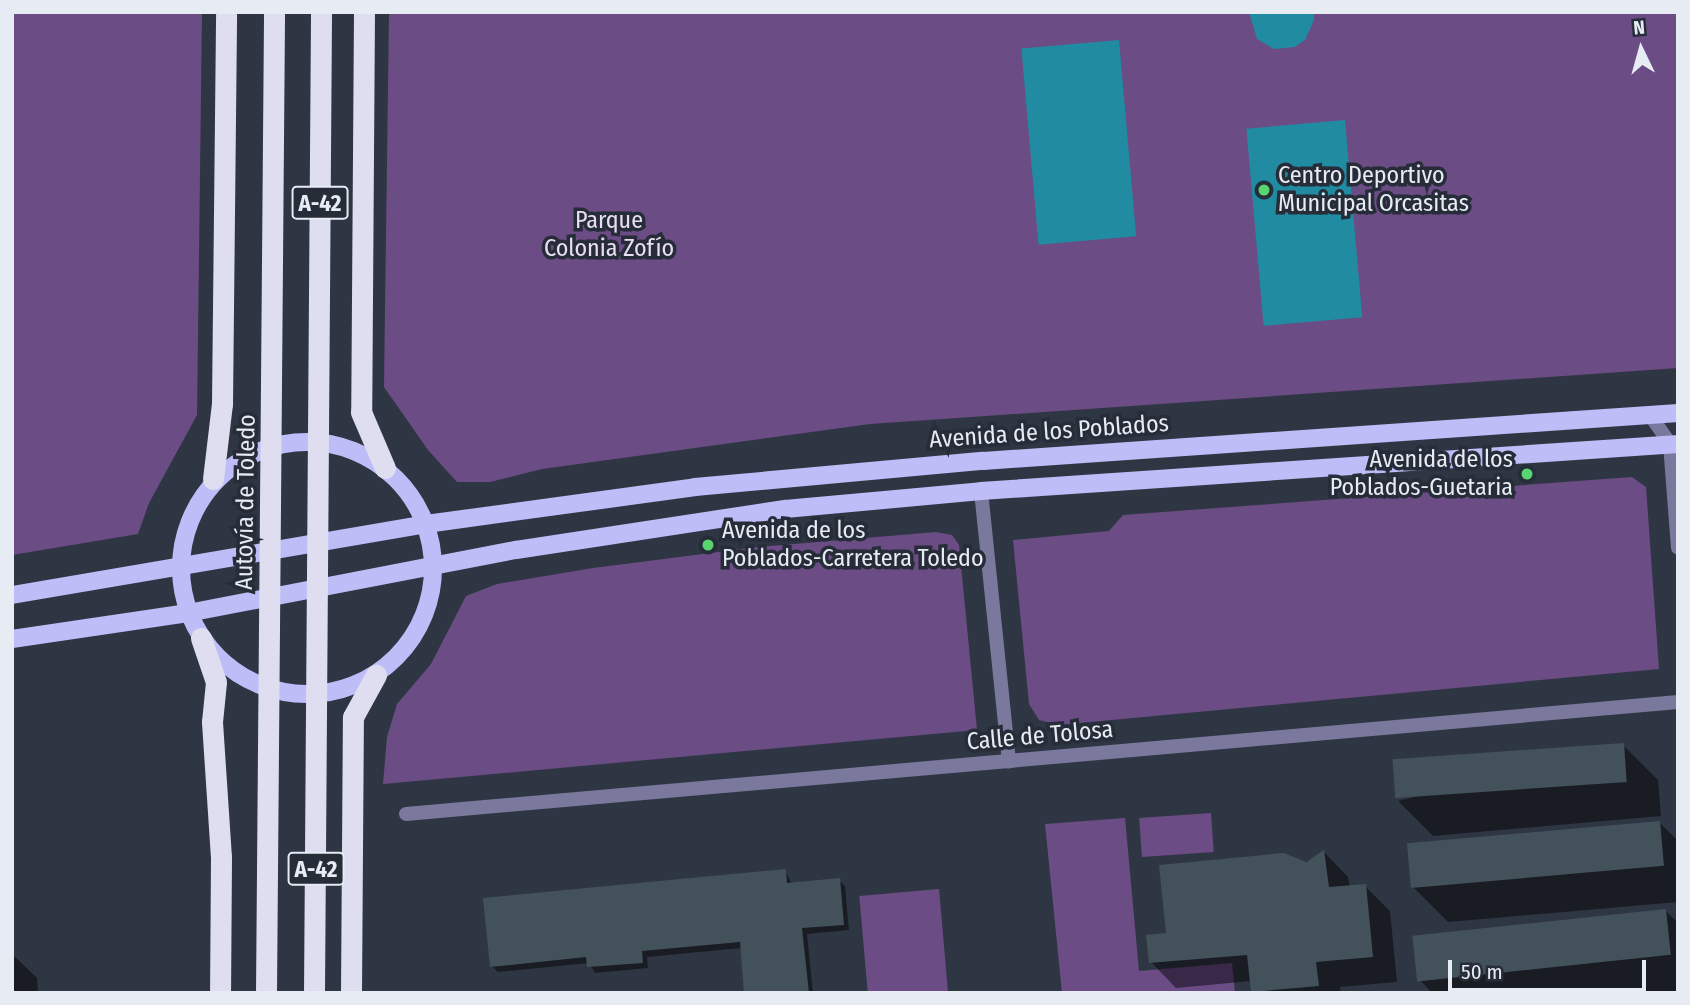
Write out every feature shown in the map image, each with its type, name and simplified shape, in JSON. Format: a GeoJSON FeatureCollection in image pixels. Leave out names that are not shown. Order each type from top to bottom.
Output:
{"type":"FeatureCollection","features":[{"type":"Feature","properties":{"kind":"highway"},"geometry":{"type":"LineString","coordinates":[[213,479],[222,404],[226,12]]}},
{"type":"Feature","properties":{"kind":"highway","name":"Autovía de Toledo"},"geometry":{"type":"LineString","coordinates":[[266,993],[274,12]]}},
{"type":"Feature","properties":{"kind":"highway","name":"A-42"},"geometry":{"type":"LineString","coordinates":[[314,993],[321,12]]}},
{"type":"Feature","properties":{"kind":"highway"},"geometry":{"type":"LineString","coordinates":[[364,12],[361,412],[385,468]]}},
{"type":"Feature","properties":{"kind":"highway"},"geometry":{"type":"LineString","coordinates":[[201,638],[216,682],[212,722],[221,856],[220,993]]}},
{"type":"Feature","properties":{"kind":"highway"},"geometry":{"type":"LineString","coordinates":[[351,993],[352,717],[376,675]]}},
{"type":"Feature","properties":{"kind":"main road","name":"Avenida de los Poblados"},"geometry":{"type":"LineString","coordinates":[[12,595],[426,524],[781,478],[1678,413]]}},
{"type":"Feature","properties":{"kind":"main road"},"geometry":{"type":"LineString","coordinates":[[312,441],[351,450],[385,468],[410,493],[426,524],[435,566],[424,619],[404,650],[376,675],[346,689],[314,695],[267,688],[231,669],[201,638],[188,613],[180,566],[194,508],[213,479],[257,452],[312,441]]}},
{"type":"Feature","properties":{"kind":"main road"},"geometry":{"type":"LineString","coordinates":[[12,639],[188,613],[703,519],[981,491],[1674,444]]}},
{"type":"Feature","properties":{"kind":"street"},"geometry":{"type":"LineString","coordinates":[[1650,415],[1674,444],[1678,548]]}},
{"type":"Feature","properties":{"kind":"street"},"geometry":{"type":"LineString","coordinates":[[981,491],[1009,762]]}},
{"type":"Feature","properties":{"kind":"street","name":"Calle de Tolosa"},"geometry":{"type":"LineString","coordinates":[[406,814],[1678,702]]}},
{"type":"Feature","properties":{"kind":"green space"},"geometry":{"type":"Polygon","coordinates":[[[12,12],[202,12],[197,415],[149,503],[138,534],[12,555],[12,12]]]}},
{"type":"Feature","properties":{"kind":"green space","name":"Centro Deportivo Municipal Orcasitas"},"geometry":{"type":"Polygon","coordinates":[[[389,12],[1678,12],[1678,368],[870,424],[542,469],[490,482],[457,482],[428,450],[384,387],[389,12]]]}},
{"type":"Feature","properties":{"kind":"green space"},"geometry":{"type":"Polygon","coordinates":[[[1632,477],[1646,487],[1659,669],[1058,725],[1039,720],[1029,704],[1013,540],[1109,531],[1123,515],[1632,477]]]}},
{"type":"Feature","properties":{"kind":"green space"},"geometry":{"type":"Polygon","coordinates":[[[936,532],[952,535],[959,545],[977,730],[383,784],[387,737],[397,704],[431,664],[466,596],[497,584],[593,568],[758,547],[936,532]]]}},
{"type":"Feature","properties":{"kind":"green space"},"geometry":{"type":"Polygon","coordinates":[[[1211,813],[1214,852],[1142,857],[1139,818],[1211,813]]]}},
{"type":"Feature","properties":{"kind":"green space"},"geometry":{"type":"Polygon","coordinates":[[[1125,818],[1139,971],[1232,963],[1235,993],[1062,993],[1045,824],[1125,818]]]}},
{"type":"Feature","properties":{"kind":"green space"},"geometry":{"type":"Polygon","coordinates":[[[939,889],[948,993],[868,993],[859,896],[939,889]]]}},
{"type":"Feature","properties":{"kind":"water"},"geometry":{"type":"Polygon","coordinates":[[[1249,12],[1314,12],[1314,20],[1305,40],[1295,47],[1274,49],[1257,39],[1249,12]]]}},
{"type":"Feature","properties":{"kind":"water"},"geometry":{"type":"Polygon","coordinates":[[[1119,40],[1136,236],[1039,245],[1021,49],[1119,40]]]}},
{"type":"Feature","properties":{"kind":"water"},"geometry":{"type":"Polygon","coordinates":[[[1345,120],[1362,317],[1264,326],[1246,129],[1345,120]]]}},
{"type":"Feature","properties":{"kind":"building"},"geometry":{"type":"Polygon","coordinates":[[[1624,743],[1627,782],[1395,798],[1393,759],[1624,743]]]}},
{"type":"Feature","properties":{"kind":"building"},"geometry":{"type":"Polygon","coordinates":[[[1660,821],[1664,866],[1411,888],[1407,843],[1660,821]]]}},
{"type":"Feature","properties":{"kind":"building"},"geometry":{"type":"Polygon","coordinates":[[[1324,850],[1329,887],[1366,884],[1373,957],[1316,962],[1319,986],[1251,992],[1247,955],[1149,963],[1146,935],[1166,933],[1159,865],[1284,853],[1306,862],[1324,850]]]}},
{"type":"Feature","properties":{"kind":"building"},"geometry":{"type":"Polygon","coordinates":[[[786,869],[787,883],[840,878],[844,925],[802,928],[809,993],[744,993],[740,942],[642,951],[643,963],[587,967],[586,957],[490,967],[483,898],[786,869]]]}},
{"type":"Feature","properties":{"kind":"building"},"geometry":{"type":"Polygon","coordinates":[[[1666,909],[1671,955],[1417,981],[1412,936],[1666,909]]]}},
{"type":"Feature","properties":{"kind":"place","name":"Centro Deportivo Municipal Orcasitas"},"geometry":{"type":"Point","coordinates":[1264,190]}},
{"type":"Feature","properties":{"kind":"place","name":"Avenida de los Poblados-Guetaria"},"geometry":{"type":"Point","coordinates":[1527,474]}},
{"type":"Feature","properties":{"kind":"place","name":"Avenida de los Poblados-Carretera Toledo"},"geometry":{"type":"Point","coordinates":[708,545]}},
{"type":"Feature","properties":{"kind":"park label","name":"Parque Colonia Zofío"},"geometry":{"type":"Point","coordinates":[609,235]}}]}
